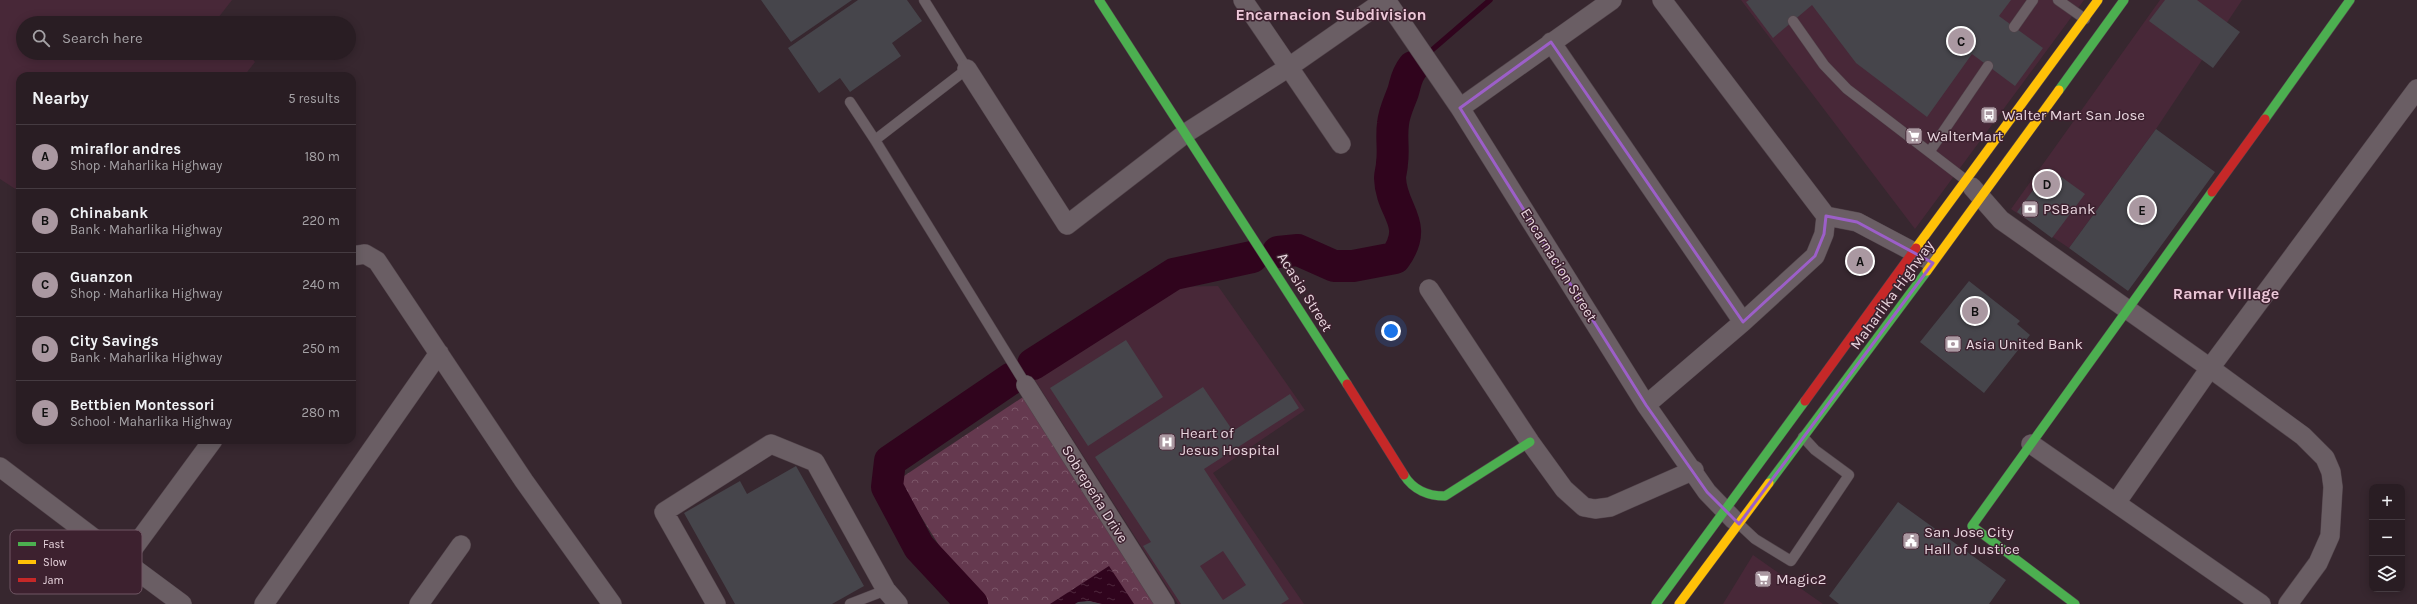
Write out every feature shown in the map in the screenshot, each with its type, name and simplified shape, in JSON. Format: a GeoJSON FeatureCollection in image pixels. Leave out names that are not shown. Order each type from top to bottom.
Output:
{"type":"FeatureCollection","features":[{"type":"Feature","properties":{"kind":"main road","name":"Acasia Street"},"geometry":{"type":"LineString","coordinates":[[1099,0],[1290,293],[1409,484],[1432,496],[1445,496],[1530,442]]}},
{"type":"Feature","properties":{"kind":"main road","name":"Maharlika Highway"},"geometry":{"type":"LineString","coordinates":[[1656,604],[1916,251],[2098,0]]}},
{"type":"Feature","properties":{"kind":"main road","name":"Maharlika Highway"},"geometry":{"type":"LineString","coordinates":[[1679,604],[1933,263],[2124,0]]}},
{"type":"Feature","properties":{"kind":"main road"},"geometry":{"type":"LineString","coordinates":[[2075,604],[1972,526],[2127,308],[2350,0]]}},
{"type":"Feature","properties":{"kind":"street"},"geometry":{"type":"LineString","coordinates":[[1243,0],[1341,144]]}},
{"type":"Feature","properties":{"kind":"street"},"geometry":{"type":"LineString","coordinates":[[967,69],[1067,225],[1186,133],[1289,67],[1386,0]]}},
{"type":"Feature","properties":{"kind":"street","name":"Encarnacion Street"},"geometry":{"type":"LineString","coordinates":[[1386,0],[1460,108],[1646,405],[1694,470],[1707,492],[1724,511],[1739,524]]}},
{"type":"Feature","properties":{"kind":"street"},"geometry":{"type":"LineString","coordinates":[[1460,108],[1612,0]]}},
{"type":"Feature","properties":{"kind":"street"},"geometry":{"type":"LineString","coordinates":[[1662,0],[1826,216],[1857,222],[1916,251],[1933,263]]}},
{"type":"Feature","properties":{"kind":"street"},"geometry":{"type":"LineString","coordinates":[[1551,42],[1743,322]]}},
{"type":"Feature","properties":{"kind":"street"},"geometry":{"type":"LineString","coordinates":[[2116,503],[2210,368],[2417,89]]}},
{"type":"Feature","properties":{"kind":"street"},"geometry":{"type":"LineString","coordinates":[[1967,181],[2001,220],[2210,368],[2315,447],[2325,458],[2331,472],[2334,502],[2330,536],[2318,563],[2288,604]]}},
{"type":"Feature","properties":{"kind":"street"},"geometry":{"type":"LineString","coordinates":[[1646,405],[1743,322],[1815,256],[1824,234],[1826,216]]}},
{"type":"Feature","properties":{"kind":"street"},"geometry":{"type":"LineString","coordinates":[[356,255],[365,254],[377,261],[524,481],[612,604]]}},
{"type":"Feature","properties":{"kind":"street"},"geometry":{"type":"LineString","coordinates":[[1429,289],[1530,442],[1574,500],[1584,507],[1595,510],[1610,507],[1694,470]]}},
{"type":"Feature","properties":{"kind":"street"},"geometry":{"type":"LineString","coordinates":[[264,604],[439,352]]}},
{"type":"Feature","properties":{"kind":"street","name":"Sobrepeña Drive"},"geometry":{"type":"LineString","coordinates":[[1026,385],[1165,604]]}},
{"type":"Feature","properties":{"kind":"street"},"geometry":{"type":"LineString","coordinates":[[142,537],[210,444]]}},
{"type":"Feature","properties":{"kind":"street"},"geometry":{"type":"LineString","coordinates":[[716,604],[664,512],[771,444],[815,462],[892,597]]}},
{"type":"Feature","properties":{"kind":"street"},"geometry":{"type":"LineString","coordinates":[[2031,444],[2260,604]]}},
{"type":"Feature","properties":{"kind":"street"},"geometry":{"type":"LineString","coordinates":[[0,467],[83,530]]}},
{"type":"Feature","properties":{"kind":"street"},"geometry":{"type":"LineString","coordinates":[[420,604],[461,545]]}},
{"type":"Feature","properties":{"kind":"street"},"geometry":{"type":"LineString","coordinates":[[142,574],[182,604]]}},
{"type":"Feature","properties":{"kind":"lane"},"geometry":{"type":"LineString","coordinates":[[875,140],[967,69],[924,0]]}},
{"type":"Feature","properties":{"kind":"lane"},"geometry":{"type":"LineString","coordinates":[[2014,27],[2033,0]]}},
{"type":"Feature","properties":{"kind":"lane"},"geometry":{"type":"LineString","coordinates":[[2058,0],[2101,32]]}},
{"type":"Feature","properties":{"kind":"lane"},"geometry":{"type":"LineString","coordinates":[[1793,21],[1824,65],[1847,88],[1967,181]]}},
{"type":"Feature","properties":{"kind":"lane"},"geometry":{"type":"LineString","coordinates":[[1930,151],[1988,66]]}},
{"type":"Feature","properties":{"kind":"lane"},"geometry":{"type":"LineString","coordinates":[[850,102],[1026,385]]}},
{"type":"Feature","properties":{"kind":"lane"},"geometry":{"type":"LineString","coordinates":[[1739,524],[1755,539],[1791,561],[1849,475],[1815,450],[1803,437]]}},
{"type":"Feature","properties":{"kind":"lane"},"geometry":{"type":"LineString","coordinates":[[850,604],[892,597]]}},
{"type":"Feature","properties":{"kind":"highlighted area"},"geometry":{"type":"Polygon","coordinates":[[[1551,42],[1743,322],[1815,256],[1824,234],[1826,216],[1857,222],[1933,263],[1739,524],[1707,492],[1646,405],[1460,108],[1551,42]]]}},
{"type":"Feature","properties":{"kind":"shaded area"},"geometry":{"type":"Polygon","coordinates":[[[0,0],[232,0],[220,16],[16,16],[16,60],[253,60],[255,62],[247,72],[16,72],[16,189],[0,179],[0,0]]]}},
{"type":"Feature","properties":{"kind":"shaded area","name":"WalterMart"},"geometry":{"type":"Polygon","coordinates":[[[1741,0],[2084,0],[1915,229],[1741,0]]]}},
{"type":"Feature","properties":{"kind":"shaded area"},"geometry":{"type":"Polygon","coordinates":[[[2160,0],[2242,0],[2156,129],[2069,248],[2011,209],[2160,0]]]}},
{"type":"Feature","properties":{"kind":"shaded area","name":"Heart of Jesus Hospital"},"geometry":{"type":"Polygon","coordinates":[[[1218,286],[1305,410],[1213,473],[1304,604],[1178,604],[1033,377],[1165,287],[1218,286]]]}},
{"type":"Feature","properties":{"kind":"shaded area","name":"Magic2"},"geometry":{"type":"Polygon","coordinates":[[[1753,555],[1823,604],[1723,604],[1753,555]]]}},
{"type":"Feature","properties":{"kind":"green space"},"geometry":{"type":"Polygon","coordinates":[[[1023,397],[1154,604],[986,604],[952,566],[898,480],[1023,397]]]}},
{"type":"Feature","properties":{"kind":"water"},"geometry":{"type":"Polygon","coordinates":[[[1109,566],[1134,604],[1102,604],[1089,601],[1075,604],[1050,604],[1109,566]]]}},
{"type":"Feature","properties":{"kind":"building"},"geometry":{"type":"Polygon","coordinates":[[[761,0],[852,0],[791,42],[761,0]]]}},
{"type":"Feature","properties":{"kind":"building"},"geometry":{"type":"Polygon","coordinates":[[[858,0],[907,0],[922,21],[892,43],[901,56],[850,92],[840,78],[819,93],[788,48],[858,0]]]}},
{"type":"Feature","properties":{"kind":"building"},"geometry":{"type":"Polygon","coordinates":[[[1749,0],[2011,0],[1999,16],[2043,48],[2015,86],[1972,54],[1927,117],[1856,63],[1812,5],[1773,38],[1746,2],[1749,0]]]}},
{"type":"Feature","properties":{"kind":"building"},"geometry":{"type":"Polygon","coordinates":[[[2165,0],[2197,0],[2240,32],[2213,68],[2149,21],[2165,0]]]}},
{"type":"Feature","properties":{"kind":"building"},"geometry":{"type":"Polygon","coordinates":[[[2156,129],[2215,172],[2128,291],[2069,248],[2156,129]]]}},
{"type":"Feature","properties":{"kind":"building"},"geometry":{"type":"Polygon","coordinates":[[[2049,168],[2085,194],[2052,238],[2017,212],[2049,168]]]}},
{"type":"Feature","properties":{"kind":"building"},"geometry":{"type":"Polygon","coordinates":[[[1969,281],[2020,321],[2017,324],[2030,335],[1984,393],[1920,342],[1969,281]]]}},
{"type":"Feature","properties":{"kind":"building"},"geometry":{"type":"Polygon","coordinates":[[[1126,340],[1163,397],[1088,446],[1050,388],[1126,340]]]}},
{"type":"Feature","properties":{"kind":"building"},"geometry":{"type":"Polygon","coordinates":[[[1203,387],[1233,431],[1290,394],[1299,408],[1204,469],[1289,599],[1281,604],[1181,604],[1143,546],[1151,542],[1095,457],[1203,387]],[[1223,551],[1200,566],[1223,600],[1246,585],[1223,551]]]}},
{"type":"Feature","properties":{"kind":"building"},"geometry":{"type":"Polygon","coordinates":[[[796,466],[864,586],[832,604],[735,604],[684,513],[740,481],[747,494],[796,466]]]}},
{"type":"Feature","properties":{"kind":"building","name":"San Jose City Hall of Justice"},"geometry":{"type":"Polygon","coordinates":[[[1898,502],[2006,580],[1989,604],[1839,604],[1829,596],[1898,502]]]}},
{"type":"Feature","properties":{"kind":"building"},"geometry":{"type":"Polygon","coordinates":[[[1089,601],[1101,604],[1075,604],[1078,602],[1089,601]]]}},
{"type":"Feature","properties":{"kind":"waterway"},"geometry":{"type":"LineString","coordinates":[[1432,50],[1490,0]]}},
{"type":"Feature","properties":{"kind":"waterway"},"geometry":{"type":"LineString","coordinates":[[1278,252],[1298,250],[1334,266],[1353,266],[1395,258],[1402,246],[1405,236],[1405,226],[1395,200],[1390,178],[1393,158],[1392,129],[1408,76],[1413,67]]}},
{"type":"Feature","properties":{"kind":"waterway"},"geometry":{"type":"LineString","coordinates":[[1033,364],[1174,274],[1252,257]]}},
{"type":"Feature","properties":{"kind":"waterway"},"geometry":{"type":"LineString","coordinates":[[972,604],[919,547],[887,487],[890,461],[1012,378]]}},
{"type":"Feature","properties":{"kind":"traffic: fast"},"geometry":{"type":"LineString","coordinates":[[1099,0],[1347,384]]}},
{"type":"Feature","properties":{"kind":"traffic: fast"},"geometry":{"type":"LineString","coordinates":[[2059,90],[2124,0]]}},
{"type":"Feature","properties":{"kind":"traffic: fast"},"geometry":{"type":"LineString","coordinates":[[2265,119],[2350,0]]}},
{"type":"Feature","properties":{"kind":"traffic: fast"},"geometry":{"type":"LineString","coordinates":[[2075,604],[1972,526],[2212,192]]}},
{"type":"Feature","properties":{"kind":"traffic: fast"},"geometry":{"type":"LineString","coordinates":[[1769,483],[1927,271]]}},
{"type":"Feature","properties":{"kind":"traffic: fast"},"geometry":{"type":"LineString","coordinates":[[1656,604],[1805,401]]}},
{"type":"Feature","properties":{"kind":"traffic: fast"},"geometry":{"type":"LineString","coordinates":[[1404,475],[1412,485],[1422,491],[1433,495],[1445,496],[1530,442]]}},
{"type":"Feature","properties":{"kind":"traffic: slow"},"geometry":{"type":"LineString","coordinates":[[1916,248],[2098,0]]}},
{"type":"Feature","properties":{"kind":"traffic: slow"},"geometry":{"type":"LineString","coordinates":[[1927,271],[2059,90]]}},
{"type":"Feature","properties":{"kind":"traffic: slow"},"geometry":{"type":"LineString","coordinates":[[1679,604],[1769,483]]}},
{"type":"Feature","properties":{"kind":"traffic: jam"},"geometry":{"type":"LineString","coordinates":[[2212,192],[2265,119]]}},
{"type":"Feature","properties":{"kind":"traffic: jam"},"geometry":{"type":"LineString","coordinates":[[1805,401],[1916,248]]}},
{"type":"Feature","properties":{"kind":"traffic: jam"},"geometry":{"type":"LineString","coordinates":[[1347,384],[1404,475]]}},
{"type":"Feature","properties":{"kind":"place","name":"Guanzon"},"geometry":{"type":"Point","coordinates":[1961,41]}},
{"type":"Feature","properties":{"kind":"place","name":"Walter Mart San Jose"},"geometry":{"type":"Point","coordinates":[1989,115]}},
{"type":"Feature","properties":{"kind":"place","name":"WalterMart"},"geometry":{"type":"Point","coordinates":[1914,136]}},
{"type":"Feature","properties":{"kind":"place","name":"City Savings"},"geometry":{"type":"Point","coordinates":[2047,184]}},
{"type":"Feature","properties":{"kind":"place","name":"PSBank"},"geometry":{"type":"Point","coordinates":[2030,209]}},
{"type":"Feature","properties":{"kind":"place","name":"Bettbien Montessori"},"geometry":{"type":"Point","coordinates":[2142,210]}},
{"type":"Feature","properties":{"kind":"place","name":"miraflor andres"},"geometry":{"type":"Point","coordinates":[1860,261]}},
{"type":"Feature","properties":{"kind":"place","name":"Chinabank"},"geometry":{"type":"Point","coordinates":[1975,311]}},
{"type":"Feature","properties":{"kind":"place","name":"Asia United Bank"},"geometry":{"type":"Point","coordinates":[1953,344]}},
{"type":"Feature","properties":{"kind":"place","name":"Heart of Jesus Hospital"},"geometry":{"type":"Point","coordinates":[1167,442]}},
{"type":"Feature","properties":{"kind":"place","name":"San Jose City Hall of Justice"},"geometry":{"type":"Point","coordinates":[1911,541]}},
{"type":"Feature","properties":{"kind":"place","name":"Magic2"},"geometry":{"type":"Point","coordinates":[1763,579]}},
{"type":"Feature","properties":{"kind":"district","name":"Encarnacion Subdivision"},"geometry":{"type":"Point","coordinates":[1331,14]}},
{"type":"Feature","properties":{"kind":"district","name":"Ramar Village"},"geometry":{"type":"Point","coordinates":[2226,293]}}]}
